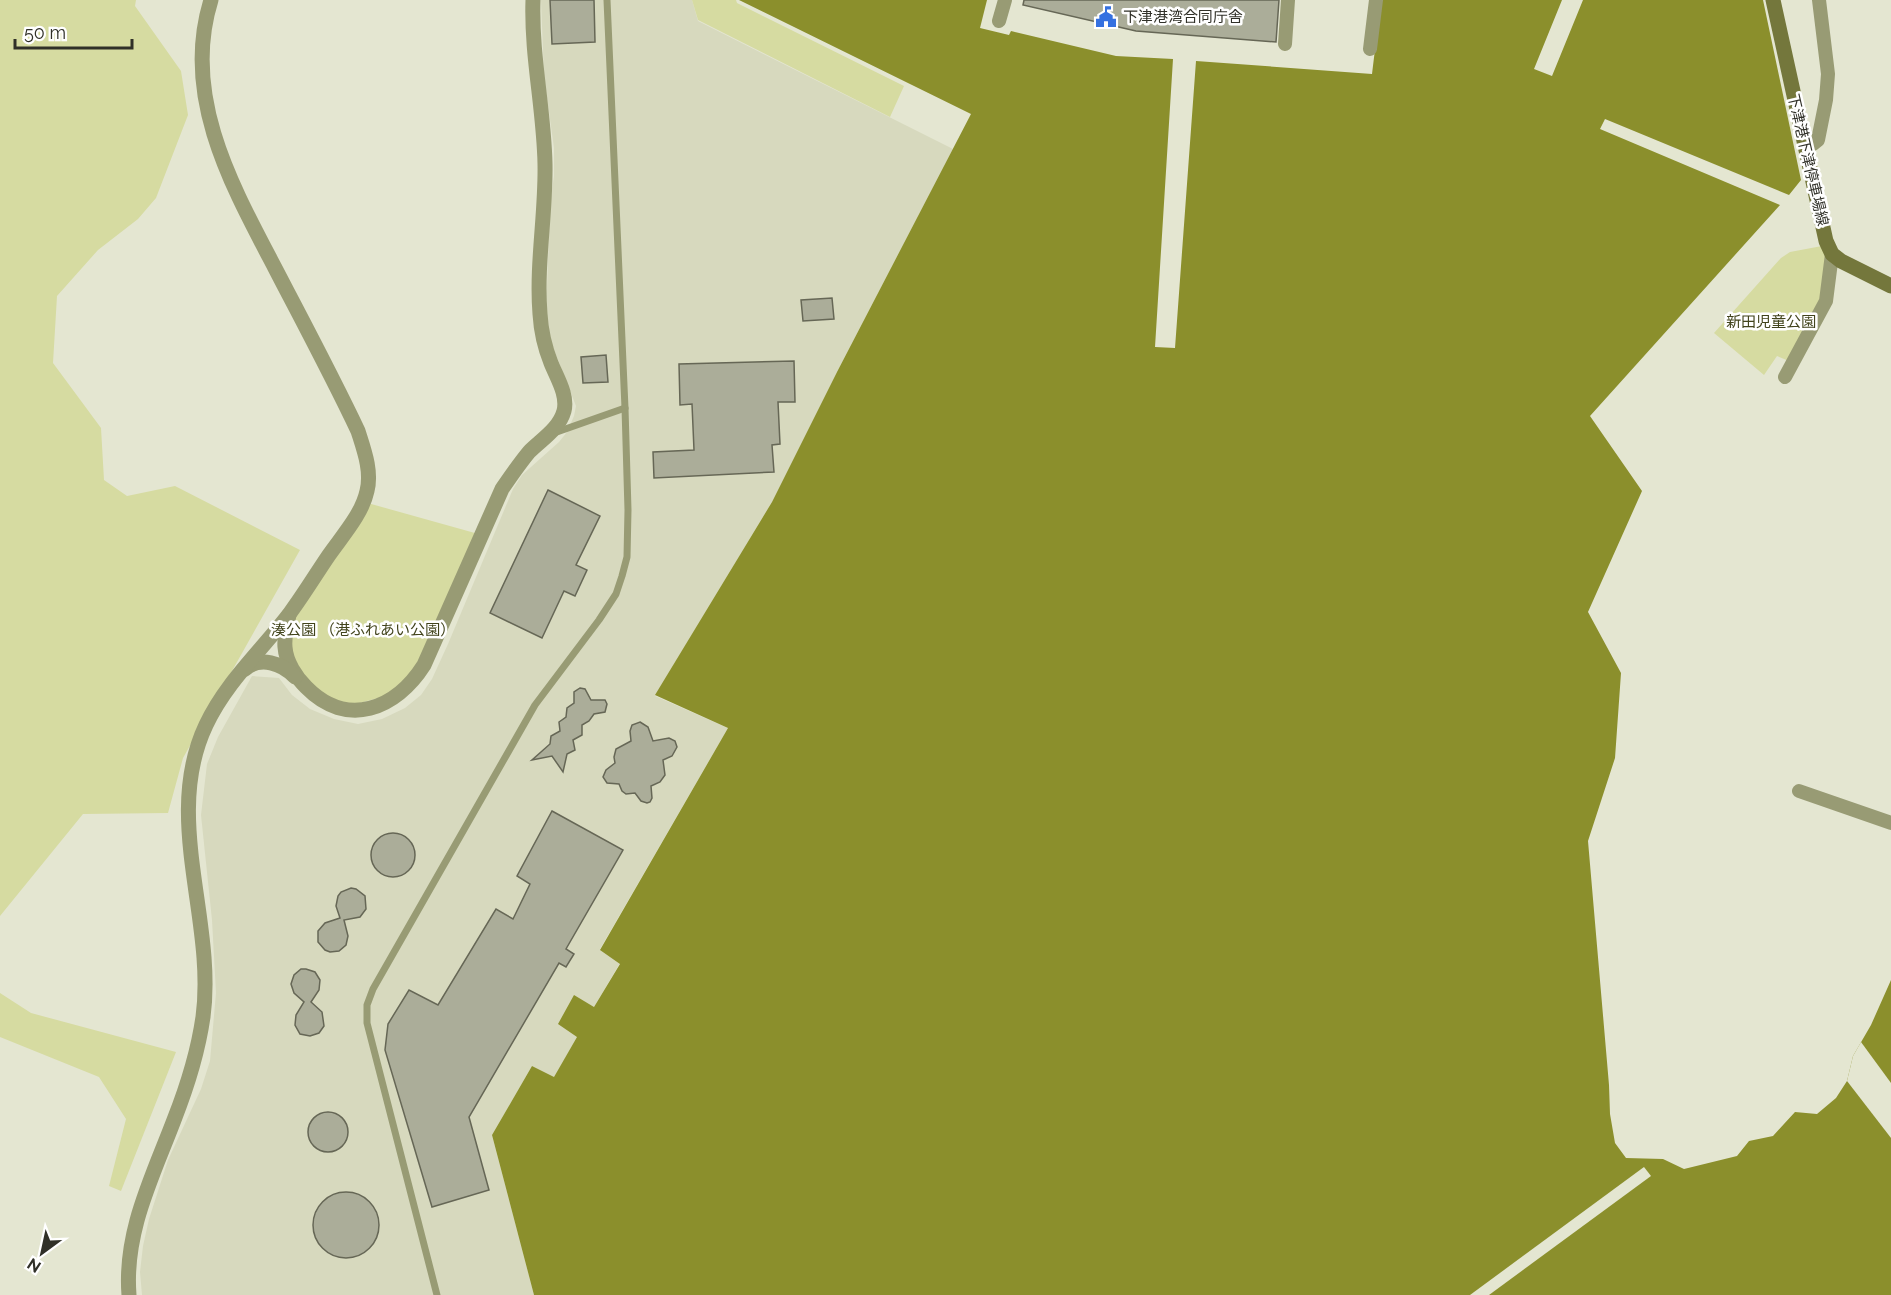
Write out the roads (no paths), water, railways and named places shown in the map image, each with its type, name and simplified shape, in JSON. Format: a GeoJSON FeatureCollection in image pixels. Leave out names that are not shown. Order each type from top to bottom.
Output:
{"type":"FeatureCollection","features":[{"type":"Feature","properties":{"kind":"main road","name":"下津港下津停車場線"},"geometry":{"type":"LineString","coordinates":[[1773,0],[1826,241],[1832,254]]}},
{"type":"Feature","properties":{"kind":"main road"},"geometry":{"type":"LineString","coordinates":[[1832,254],[1841,261],[1891,286]]}},
{"type":"Feature","properties":{"kind":"street"},"geometry":{"type":"LineString","coordinates":[[129,1295],[129,1252],[142,1198],[187,1086],[203,1016],[206,986],[204,957],[189,829],[192,771],[206,725],[239,674],[290,612],[350,526],[364,502],[369,480],[366,457],[346,407],[239,200],[212,133],[205,102],[202,63],[206,19],[211,0]]}},
{"type":"Feature","properties":{"kind":"street"},"geometry":{"type":"LineString","coordinates":[[239,674],[251,663],[269,662],[289,670],[324,703],[361,711],[392,700],[404,691],[424,665],[502,489],[516,468],[548,436],[562,418],[565,407],[564,395],[542,332],[540,314],[545,163],[535,60],[533,0]]}},
{"type":"Feature","properties":{"kind":"street"},"geometry":{"type":"LineString","coordinates":[[999,21],[1005,0]]}},
{"type":"Feature","properties":{"kind":"street"},"geometry":{"type":"LineString","coordinates":[[1285,44],[1288,0]]}},
{"type":"Feature","properties":{"kind":"street"},"geometry":{"type":"LineString","coordinates":[[1370,48],[1376,0]]}},
{"type":"Feature","properties":{"kind":"street"},"geometry":{"type":"LineString","coordinates":[[1805,146],[1818,140],[1826,100],[1827,60],[1819,0]]}},
{"type":"Feature","properties":{"kind":"street"},"geometry":{"type":"LineString","coordinates":[[1785,377],[1826,301],[1832,254]]}},
{"type":"Feature","properties":{"kind":"street"},"geometry":{"type":"LineString","coordinates":[[290,612],[285,648],[297,679]]}},
{"type":"Feature","properties":{"kind":"street"},"geometry":{"type":"LineString","coordinates":[[1799,791],[1891,823]]}},
{"type":"Feature","properties":{"kind":"lane"},"geometry":{"type":"LineString","coordinates":[[437,1295],[367,1023],[367,1005],[373,989],[535,705],[616,594],[627,557],[626,408],[607,0]]}},
{"type":"Feature","properties":{"kind":"lane"},"geometry":{"type":"LineString","coordinates":[[548,436],[626,408]]}},
{"type":"Feature","properties":{"kind":"place","name":"下津港湾合同庁舎"},"geometry":{"type":"Point","coordinates":[1106,17]}},
{"type":"Feature","properties":{"kind":"park label","name":"新田児童公園"},"geometry":{"type":"Point","coordinates":[1771,322]}},
{"type":"Feature","properties":{"kind":"park label","name":"湊公園 （港ふれあい公園）"},"geometry":{"type":"Point","coordinates":[363,630]}}]}
